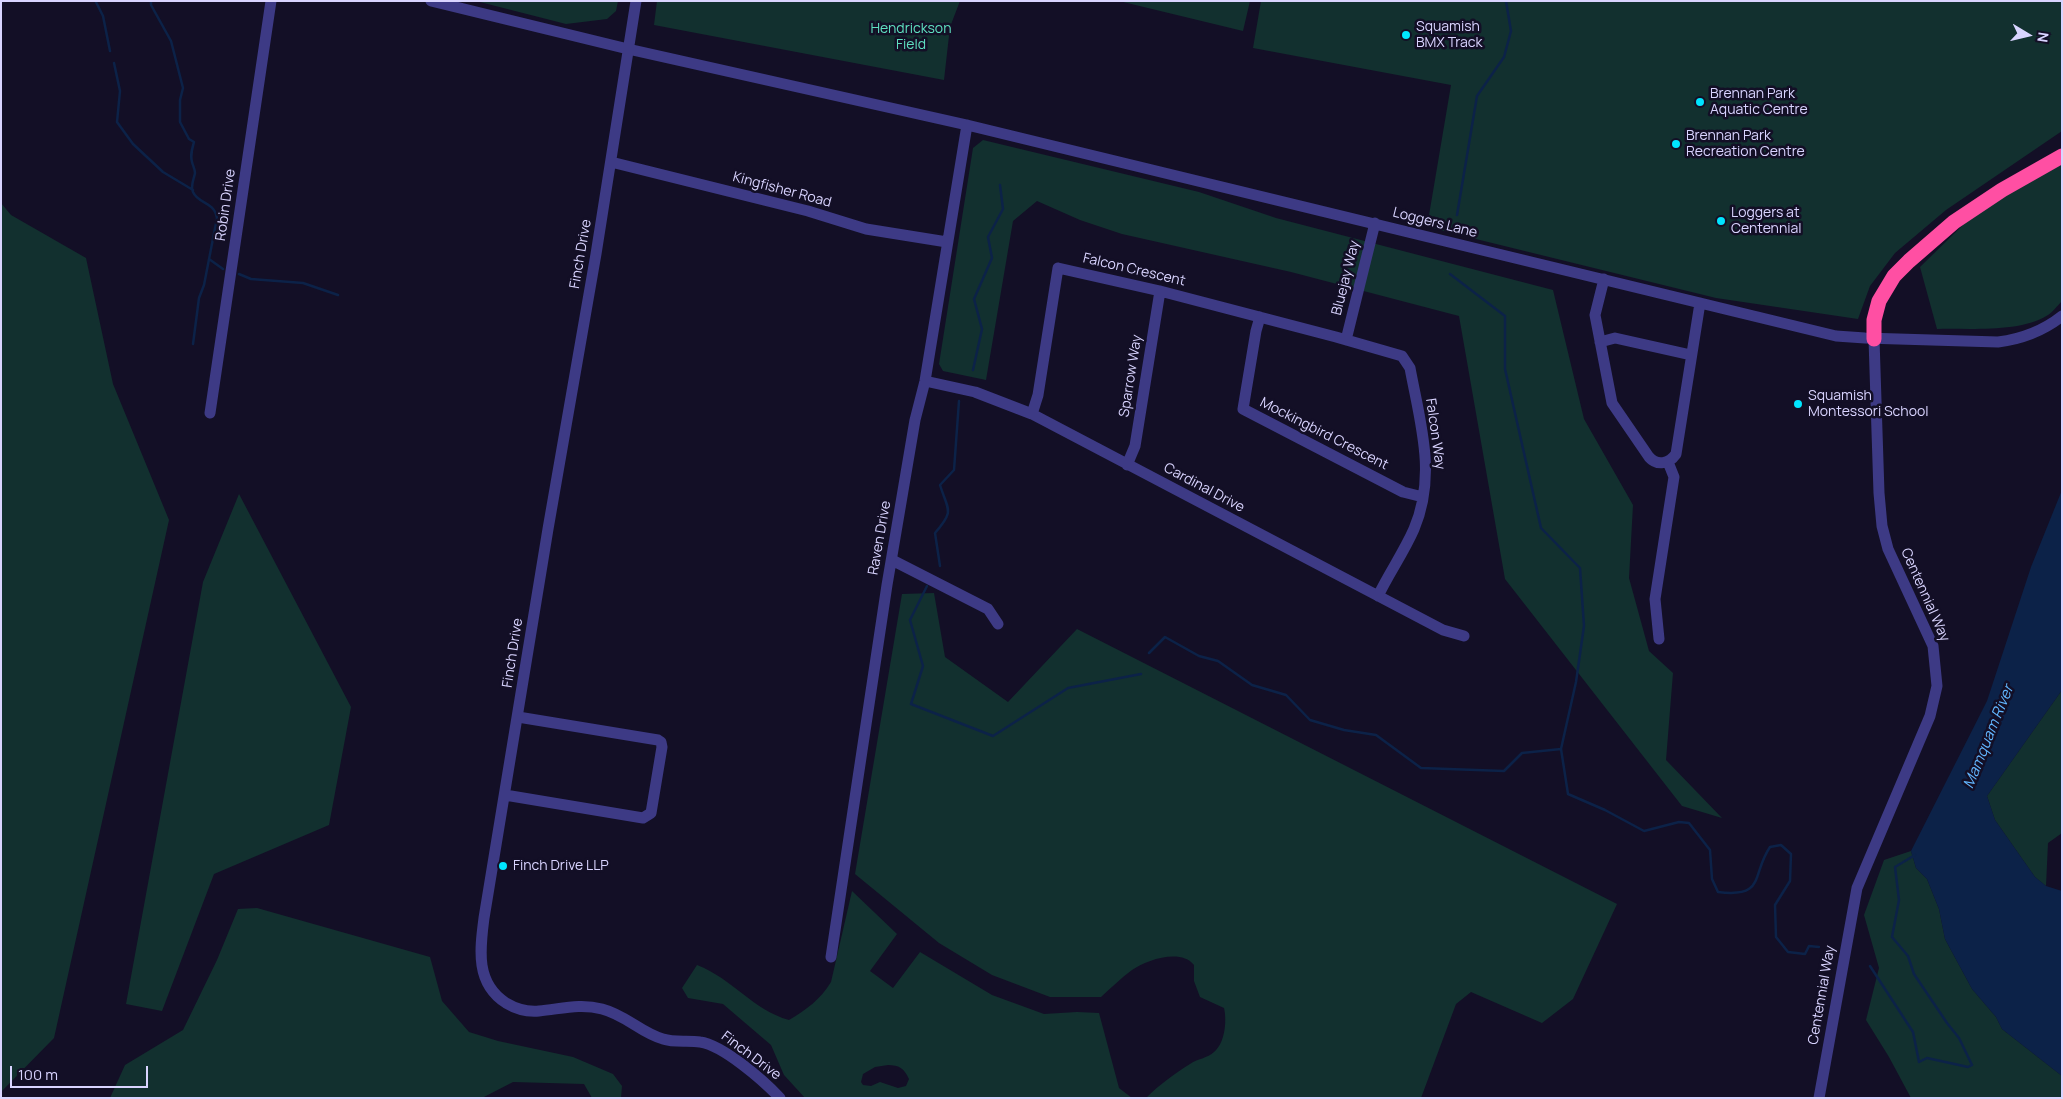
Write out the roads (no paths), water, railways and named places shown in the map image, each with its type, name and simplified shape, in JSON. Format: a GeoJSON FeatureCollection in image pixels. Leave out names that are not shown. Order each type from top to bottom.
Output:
{"type":"FeatureCollection","features":[{"type":"Feature","properties":{"kind":"highway"},"geometry":{"type":"LineString","coordinates":[[1874,339],[1874,320],[1879,301],[1894,276],[1909,261],[1954,222],[2002,190],[2062,156]]}},
{"type":"Feature","properties":{"kind":"street","name":"Robin Drive"},"geometry":{"type":"LineString","coordinates":[[210,413],[271,1]]}},
{"type":"Feature","properties":{"kind":"street","name":"Loggers Lane"},"geometry":{"type":"LineString","coordinates":[[430,1],[628,49],[967,125],[1836,336],[1874,339]]}},
{"type":"Feature","properties":{"kind":"street","name":"Finch Drive"},"geometry":{"type":"LineString","coordinates":[[636,1],[611,162],[484,918],[480,956],[484,977],[494,993],[508,1004],[522,1010],[538,1011],[572,1006],[598,1008],[624,1016],[663,1040],[710,1044],[730,1057],[780,1098]]}},
{"type":"Feature","properties":{"kind":"street","name":"Raven Drive"},"geometry":{"type":"LineString","coordinates":[[831,957],[892,560],[915,420],[925,381],[967,125]]}},
{"type":"Feature","properties":{"kind":"street","name":"Kingfisher Road"},"geometry":{"type":"LineString","coordinates":[[611,162],[801,209],[866,229],[947,242]]}},
{"type":"Feature","properties":{"kind":"street","name":"Bluejay Way"},"geometry":{"type":"LineString","coordinates":[[1346,340],[1375,223]]}},
{"type":"Feature","properties":{"kind":"street","name":"Falcon Crescent"},"geometry":{"type":"LineString","coordinates":[[1032,414],[1038,395],[1058,268],[1160,291],[1346,340]]}},
{"type":"Feature","properties":{"kind":"street"},"geometry":{"type":"LineString","coordinates":[[1604,279],[1595,315],[1613,407],[1652,460],[1657,463],[1668,462],[1676,454],[1700,303]]}},
{"type":"Feature","properties":{"kind":"street","name":"Sparrow Way"},"geometry":{"type":"LineString","coordinates":[[1127,465],[1135,446],[1160,291]]}},
{"type":"Feature","properties":{"kind":"street"},"geometry":{"type":"LineString","coordinates":[[1874,339],[1998,342],[2032,334],[2062,316]]}},
{"type":"Feature","properties":{"kind":"street","name":"Mockingbird Crescent"},"geometry":{"type":"LineString","coordinates":[[1260,317],[1243,409],[1403,492],[1423,497]]}},
{"type":"Feature","properties":{"kind":"street"},"geometry":{"type":"LineString","coordinates":[[1600,342],[1615,338],[1691,355]]}},
{"type":"Feature","properties":{"kind":"street","name":"Centennial Way"},"geometry":{"type":"LineString","coordinates":[[1819,1098],[1856,888],[1930,716],[1938,686],[1933,646],[1888,549],[1882,526],[1878,493],[1874,339]]}},
{"type":"Feature","properties":{"kind":"street","name":"Falcon Way"},"geometry":{"type":"LineString","coordinates":[[1346,340],[1396,353],[1407,361],[1410,368],[1425,456],[1427,473],[1423,497],[1414,529],[1378,596]]}},
{"type":"Feature","properties":{"kind":"street","name":"Cardinal Drive"},"geometry":{"type":"LineString","coordinates":[[925,381],[975,392],[1032,414],[1443,630],[1464,636]]}},
{"type":"Feature","properties":{"kind":"street"},"geometry":{"type":"LineString","coordinates":[[1659,639],[1655,598],[1674,477],[1668,462]]}},
{"type":"Feature","properties":{"kind":"street"},"geometry":{"type":"LineString","coordinates":[[892,560],[988,609],[998,624]]}},
{"type":"Feature","properties":{"kind":"street"},"geometry":{"type":"LineString","coordinates":[[505,795],[644,818],[651,812],[662,747],[658,740],[518,717]]}},
{"type":"Feature","properties":{"kind":"water","name":"Mamquam River"},"geometry":{"type":"Polygon","coordinates":[[[2062,490],[2062,690],[1987,796],[1995,820],[2035,877],[2046,886],[2062,891],[2062,1076],[2002,1029],[1996,1017],[1972,989],[1945,939],[1939,909],[1927,879],[1916,868],[1911,851],[1987,701],[2031,567],[2062,490]]]}},
{"type":"Feature","properties":{"kind":"waterway"},"geometry":{"type":"LineString","coordinates":[[151,1],[151,5],[171,41],[183,88],[180,100],[180,122],[189,139],[194,142],[191,154],[195,170],[192,190],[198,199],[213,208],[217,218],[204,285],[199,298],[193,344]]}},
{"type":"Feature","properties":{"kind":"waterway"},"geometry":{"type":"LineString","coordinates":[[1457,215],[1477,96],[1504,57],[1511,31],[1506,1]]}},
{"type":"Feature","properties":{"kind":"waterway"},"geometry":{"type":"LineString","coordinates":[[96,2],[103,16],[110,51]]}},
{"type":"Feature","properties":{"kind":"waterway"},"geometry":{"type":"LineString","coordinates":[[114,63],[120,91],[117,122],[133,144],[163,172],[193,190]]}},
{"type":"Feature","properties":{"kind":"waterway"},"geometry":{"type":"LineString","coordinates":[[973,370],[982,329],[974,299],[992,258],[988,237],[1003,209],[1000,185]]}},
{"type":"Feature","properties":{"kind":"waterway"},"geometry":{"type":"LineString","coordinates":[[209,259],[223,269]]}},
{"type":"Feature","properties":{"kind":"waterway"},"geometry":{"type":"LineString","coordinates":[[239,274],[251,279],[303,283],[338,295]]}},
{"type":"Feature","properties":{"kind":"waterway"},"geometry":{"type":"LineString","coordinates":[[1450,274],[1505,316],[1505,369],[1541,528],[1580,568],[1584,626],[1576,682],[1561,749],[1568,794],[1605,810],[1644,831],[1679,822],[1689,823],[1710,850],[1712,879],[1718,892],[1733,893],[1751,888],[1770,847],[1781,845],[1791,854],[1790,881],[1775,905],[1776,937],[1788,952],[1805,954],[1809,946],[1819,947]]}},
{"type":"Feature","properties":{"kind":"waterway"},"geometry":{"type":"LineString","coordinates":[[940,566],[935,533],[945,519],[948,510],[940,485],[954,470],[959,401]]}},
{"type":"Feature","properties":{"kind":"waterway"},"geometry":{"type":"LineString","coordinates":[[927,586],[910,620],[923,666],[911,704],[993,736],[1068,688],[1141,674]]}},
{"type":"Feature","properties":{"kind":"waterway"},"geometry":{"type":"LineString","coordinates":[[1149,653],[1165,637],[1199,656],[1218,661],[1252,685],[1286,695],[1310,720],[1344,730],[1376,735],[1421,768],[1504,771],[1522,753],[1561,749]]}},
{"type":"Feature","properties":{"kind":"waterway"},"geometry":{"type":"LineString","coordinates":[[1870,966],[1913,1032],[1919,1062],[1927,1058],[1968,1067],[1972,1065],[1959,1038],[1914,974],[1908,956],[1892,937],[1899,900],[1895,867],[1915,855]]}},
{"type":"Feature","properties":{"kind":"place","name":"Squamish BMX Track"},"geometry":{"type":"Point","coordinates":[1406,35]}},
{"type":"Feature","properties":{"kind":"place","name":"Brennan Park Aquatic Centre"},"geometry":{"type":"Point","coordinates":[1700,102]}},
{"type":"Feature","properties":{"kind":"place","name":"Brennan Park Recreation Centre"},"geometry":{"type":"Point","coordinates":[1676,144]}},
{"type":"Feature","properties":{"kind":"place","name":"Loggers at Centennial"},"geometry":{"type":"Point","coordinates":[1721,221]}},
{"type":"Feature","properties":{"kind":"place","name":"Squamish Montessori School"},"geometry":{"type":"Point","coordinates":[1798,404]}},
{"type":"Feature","properties":{"kind":"place","name":"Finch Drive LLP"},"geometry":{"type":"Point","coordinates":[503,866]}},
{"type":"Feature","properties":{"kind":"park label","name":"Hendrickson Field"},"geometry":{"type":"Point","coordinates":[911,38]}}]}
